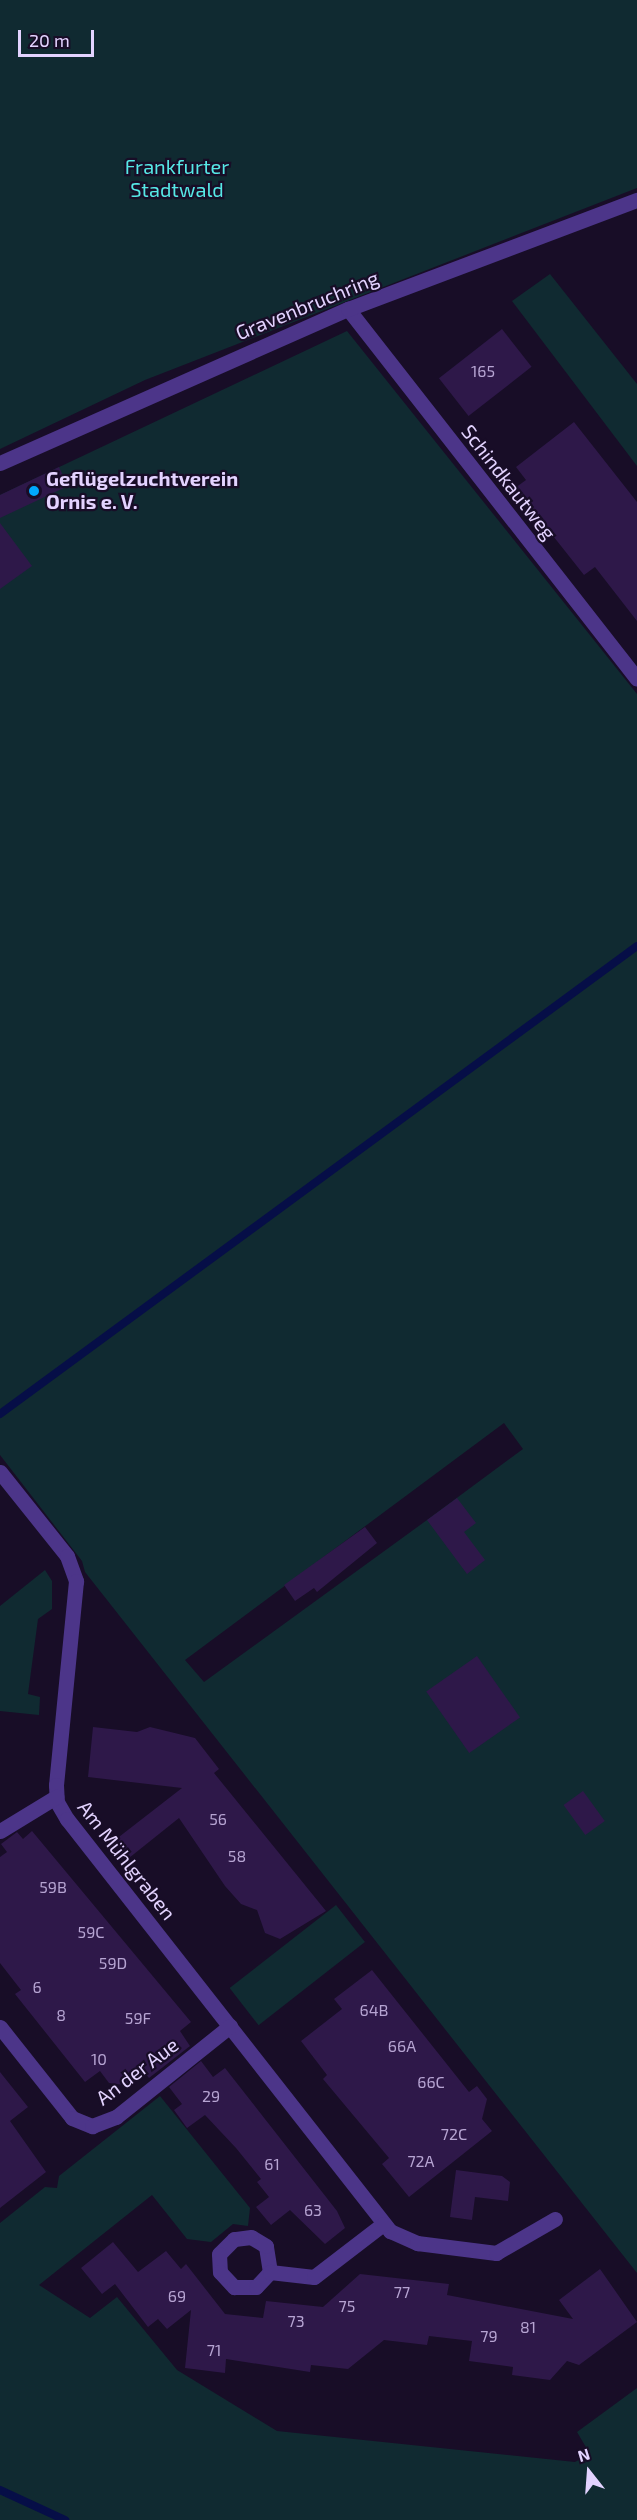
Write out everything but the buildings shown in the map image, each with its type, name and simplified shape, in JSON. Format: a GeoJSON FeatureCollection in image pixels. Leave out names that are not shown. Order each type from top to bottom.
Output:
{"type":"FeatureCollection","features":[{"type":"Feature","properties":{"kind":"street","name":"Gravenbruchring"},"geometry":{"type":"LineString","coordinates":[[0,463],[348,309],[637,200]]}},
{"type":"Feature","properties":{"kind":"street","name":"Schindkautweg"},"geometry":{"type":"LineString","coordinates":[[348,309],[637,679]]}},
{"type":"Feature","properties":{"kind":"street","name":"Am Mühlgraben"},"geometry":{"type":"LineString","coordinates":[[0,1472],[67,1556],[76,1581],[56,1797],[383,2224],[417,2243],[496,2253],[555,2219]]}},
{"type":"Feature","properties":{"kind":"street"},"geometry":{"type":"LineString","coordinates":[[0,1831],[56,1797]]}},
{"type":"Feature","properties":{"kind":"street","name":"An der Aue"},"geometry":{"type":"LineString","coordinates":[[0,2027],[72,2118],[92,2126],[116,2117],[230,2025]]}},
{"type":"Feature","properties":{"kind":"street"},"geometry":{"type":"LineString","coordinates":[[270,2272],[296,2278],[322,2274],[383,2224]]}},
{"type":"Feature","properties":{"kind":"green space","name":"Frankfurter Stadtwald"},"geometry":{"type":"Polygon","coordinates":[[[0,0],[637,0],[637,188],[145,380],[0,449],[0,0]]]}},
{"type":"Feature","properties":{"kind":"green space"},"geometry":{"type":"Polygon","coordinates":[[[550,274],[637,384],[637,466],[512,301],[550,274]]]}},
{"type":"Feature","properties":{"kind":"green space"},"geometry":{"type":"Polygon","coordinates":[[[347,331],[637,694],[637,2273],[85,1572],[82,1561],[0,1455],[0,495],[347,331]],[[504,1423],[185,1660],[204,1682],[523,1449],[504,1423]]]}},
{"type":"Feature","properties":{"kind":"green space"},"geometry":{"type":"Polygon","coordinates":[[[45,1570],[52,1581],[52,1609],[38,1619],[28,1694],[40,1697],[39,1715],[0,1711],[0,1606],[45,1570]]]}},
{"type":"Feature","properties":{"kind":"green space"},"geometry":{"type":"Polygon","coordinates":[[[336,1905],[365,1942],[259,2025],[230,1988],[336,1905]]]}},
{"type":"Feature","properties":{"kind":"green space"},"geometry":{"type":"Polygon","coordinates":[[[160,2096],[250,2208],[248,2226],[233,2224],[211,2242],[187,2239],[152,2195],[39,2285],[90,2318],[117,2297],[177,2370],[277,2431],[575,2462],[590,2454],[577,2432],[637,2388],[637,2520],[0,2520],[0,2223],[45,2187],[57,2188],[59,2176],[160,2096]]]}},
{"type":"Feature","properties":{"kind":"waterway"},"geometry":{"type":"LineString","coordinates":[[0,1414],[637,946]]}},
{"type":"Feature","properties":{"kind":"waterway"},"geometry":{"type":"LineString","coordinates":[[0,2490],[65,2520]]}},
{"type":"Feature","properties":{"kind":"place","name":"Geflügelzuchtverein Ornis e. V."},"geometry":{"type":"Point","coordinates":[34,491]}}]}
